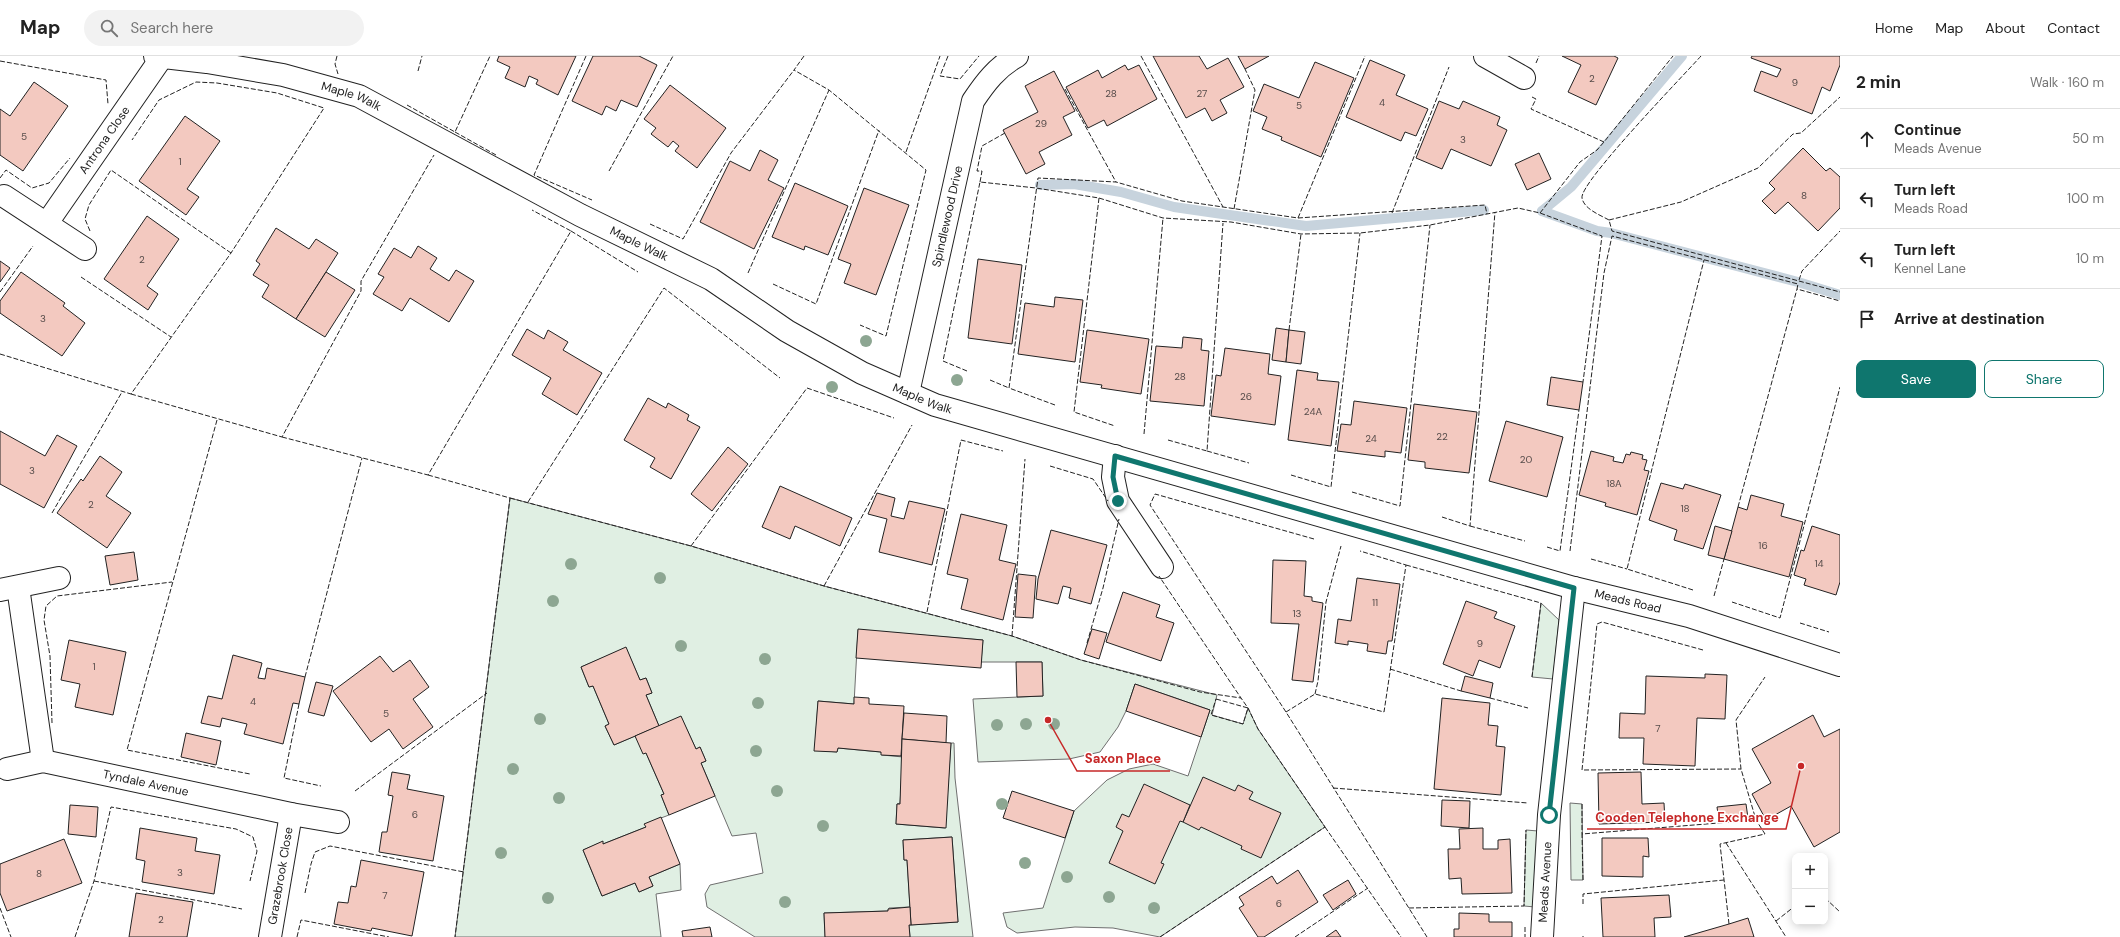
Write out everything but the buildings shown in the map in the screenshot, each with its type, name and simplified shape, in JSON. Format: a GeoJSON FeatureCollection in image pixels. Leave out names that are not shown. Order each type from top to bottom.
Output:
{"type":"FeatureCollection","features":[{"type":"Feature","properties":{"kind":"street","name":"Spindlewood Drive"},"geometry":{"type":"LineString","coordinates":[[908,393],[973,101],[988,79],[1007,61],[1017,56]]}},
{"type":"Feature","properties":{"kind":"street"},"geometry":{"type":"LineString","coordinates":[[1485,56],[1524,78]]}},
{"type":"Feature","properties":{"kind":"street","name":"Maple Walk"},"geometry":{"type":"LineString","coordinates":[[158,57],[207,62],[283,75],[359,96],[580,215],[711,279],[787,331],[862,373],[935,406],[1115,456]]}},
{"type":"Feature","properties":{"kind":"street","name":"Antrona Close"},"geometry":{"type":"LineString","coordinates":[[47,223],[158,57]]}},
{"type":"Feature","properties":{"kind":"street"},"geometry":{"type":"LineString","coordinates":[[4,196],[85,249]]}},
{"type":"Feature","properties":{"kind":"street"},"geometry":{"type":"LineString","coordinates":[[1115,456],[1113,477],[1118,501],[1162,568]]}},
{"type":"Feature","properties":{"kind":"street","name":"Meads Road"},"geometry":{"type":"LineString","coordinates":[[1115,456],[1574,588],[1689,616],[1840,665]]}},
{"type":"Feature","properties":{"kind":"street"},"geometry":{"type":"LineString","coordinates":[[43,761],[9,588],[59,578]]}},
{"type":"Feature","properties":{"kind":"street","name":"Meads Avenue"},"geometry":{"type":"LineString","coordinates":[[1542,937],[1549,815],[1574,588]]}},
{"type":"Feature","properties":{"kind":"street","name":"Tyndale Avenue"},"geometry":{"type":"LineString","coordinates":[[7,769],[43,761],[248,805]]}},
{"type":"Feature","properties":{"kind":"street","name":"Grazebrook Close"},"geometry":{"type":"LineString","coordinates":[[248,805],[338,822]]}},
{"type":"Feature","properties":{"kind":"street","name":"Grazebrook Close"},"geometry":{"type":"LineString","coordinates":[[270,937],[290,814]]}},
{"type":"Feature","properties":{"kind":"green space"},"geometry":{"type":"Polygon","coordinates":[[[510,498],[691,546],[824,586],[1012,636],[1081,660],[1217,695],[1212,715],[1243,724],[1248,708],[1258,729],[1325,827],[1160,937],[1113,928],[1075,927],[1017,933],[1007,927],[1003,913],[1043,908],[1074,811],[1107,780],[1129,769],[1153,764],[1188,776],[1210,710],[1135,684],[1126,711],[1118,727],[1100,752],[1069,759],[978,762],[973,699],[1043,696],[1042,662],[981,662],[983,640],[858,630],[854,704],[818,701],[815,750],[837,752],[838,748],[881,752],[882,755],[903,757],[900,803],[897,804],[896,824],[945,828],[951,743],[954,743],[955,778],[973,937],[910,937],[909,925],[958,922],[952,837],[903,840],[904,860],[907,860],[910,907],[889,908],[888,911],[824,913],[825,937],[755,937],[707,907],[705,894],[710,885],[763,873],[756,833],[732,836],[701,763],[706,761],[700,747],[696,749],[681,717],[659,726],[646,695],[652,693],[646,678],[640,680],[626,648],[581,667],[589,687],[593,686],[609,724],[605,726],[614,745],[635,736],[646,753],[664,794],[661,795],[669,815],[645,824],[646,827],[603,844],[602,842],[583,850],[602,896],[635,883],[639,892],[653,886],[649,877],[680,864],[681,890],[656,894],[661,937],[455,937],[510,498]]]}},
{"type":"Feature","properties":{"kind":"green space"},"geometry":{"type":"Polygon","coordinates":[[[1541,603],[1559,620],[1553,679],[1532,677],[1541,603]]]}},
{"type":"Feature","properties":{"kind":"green space"},"geometry":{"type":"Polygon","coordinates":[[[1570,803],[1582,804],[1583,880],[1571,880],[1570,803]]]}},
{"type":"Feature","properties":{"kind":"green space"},"geometry":{"type":"Polygon","coordinates":[[[1526,830],[1538,831],[1535,907],[1524,906],[1526,830]]]}},
{"type":"Feature","properties":{"kind":"waterway"},"geometry":{"type":"LineString","coordinates":[[1542,211],[1571,187],[1682,56]]}},
{"type":"Feature","properties":{"kind":"waterway"},"geometry":{"type":"LineString","coordinates":[[1040,185],[1074,184],[1121,192],[1174,207],[1306,226],[1484,210]]}},
{"type":"Feature","properties":{"kind":"waterway"},"geometry":{"type":"LineString","coordinates":[[1542,211],[1597,231],[1611,233],[1798,282],[1840,295]]}},
{"type":"Feature","properties":{"kind":"fence"},"geometry":{"type":"LineString","coordinates":[[337,56],[335,64],[338,74]]}},
{"type":"Feature","properties":{"kind":"fence"},"geometry":{"type":"LineString","coordinates":[[418,71],[422,56]]}},
{"type":"Feature","properties":{"kind":"fence"},"geometry":{"type":"LineString","coordinates":[[407,105],[455,132],[490,56]]}},
{"type":"Feature","properties":{"kind":"fence"},"geometry":{"type":"LineString","coordinates":[[586,56],[534,175],[592,200]]}},
{"type":"Feature","properties":{"kind":"fence"},"geometry":{"type":"LineString","coordinates":[[609,171],[673,56]]}},
{"type":"Feature","properties":{"kind":"fence"},"geometry":{"type":"LineString","coordinates":[[804,56],[794,70],[829,90],[926,170],[886,336],[860,325]]}},
{"type":"Feature","properties":{"kind":"fence"},"geometry":{"type":"LineString","coordinates":[[906,152],[940,56]]}},
{"type":"Feature","properties":{"kind":"fence"},"geometry":{"type":"LineString","coordinates":[[948,56],[940,76],[960,79],[979,56]]}},
{"type":"Feature","properties":{"kind":"fence"},"geometry":{"type":"LineString","coordinates":[[1141,56],[1223,207]]}},
{"type":"Feature","properties":{"kind":"fence"},"geometry":{"type":"LineString","coordinates":[[1298,218],[1365,56]]}},
{"type":"Feature","properties":{"kind":"fence"},"geometry":{"type":"LineString","coordinates":[[1536,63],[1539,56]]}},
{"type":"Feature","properties":{"kind":"fence"},"geometry":{"type":"LineString","coordinates":[[1540,213],[1580,162],[1597,150],[1604,142],[1673,56]]}},
{"type":"Feature","properties":{"kind":"fence"},"geometry":{"type":"LineString","coordinates":[[1701,56],[1634,128],[1597,172],[1586,188],[1582,198],[1583,202],[1593,211],[1609,220],[1612,231],[1840,292]]}},
{"type":"Feature","properties":{"kind":"fence"},"geometry":{"type":"LineString","coordinates":[[0,61],[106,80],[108,104]]}},
{"type":"Feature","properties":{"kind":"fence"},"geometry":{"type":"LineString","coordinates":[[1392,213],[1449,67]]}},
{"type":"Feature","properties":{"kind":"fence"},"geometry":{"type":"LineString","coordinates":[[1234,209],[1255,90],[1245,69]]}},
{"type":"Feature","properties":{"kind":"fence"},"geometry":{"type":"LineString","coordinates":[[650,224],[683,239],[731,153],[794,70]]}},
{"type":"Feature","properties":{"kind":"fence"},"geometry":{"type":"LineString","coordinates":[[0,354],[131,394],[231,253],[324,108],[277,93],[217,83],[196,82],[159,100],[132,140]]}},
{"type":"Feature","properties":{"kind":"fence"},"geometry":{"type":"LineString","coordinates":[[1065,89],[1116,182]]}},
{"type":"Feature","properties":{"kind":"fence"},"geometry":{"type":"LineString","coordinates":[[748,273],[829,90]]}},
{"type":"Feature","properties":{"kind":"fence"},"geometry":{"type":"LineString","coordinates":[[1532,97],[1536,99],[1531,109],[1604,142]]}},
{"type":"Feature","properties":{"kind":"fence"},"geometry":{"type":"LineString","coordinates":[[1609,220],[1681,202],[1758,168],[1793,134],[1801,133],[1840,97]]}},
{"type":"Feature","properties":{"kind":"fence"},"geometry":{"type":"LineString","coordinates":[[773,284],[816,304],[879,130]]}},
{"type":"Feature","properties":{"kind":"fence"},"geometry":{"type":"LineString","coordinates":[[455,132],[496,155]]}},
{"type":"Feature","properties":{"kind":"fence"},"geometry":{"type":"LineString","coordinates":[[980,182],[982,171],[977,171],[982,146],[1005,133]]}},
{"type":"Feature","properties":{"kind":"fence"},"geometry":{"type":"LineString","coordinates":[[131,394],[282,437],[361,291],[361,281],[434,155]]}},
{"type":"Feature","properties":{"kind":"fence"},"geometry":{"type":"LineString","coordinates":[[0,178],[6,170],[32,188],[49,183],[70,158]]}},
{"type":"Feature","properties":{"kind":"fence"},"geometry":{"type":"LineString","coordinates":[[90,231],[85,219],[89,205],[111,170],[231,253]]}},
{"type":"Feature","properties":{"kind":"fence"},"geometry":{"type":"LineString","coordinates":[[1055,405],[1009,388],[1038,178],[1116,182],[1182,201],[1298,218],[1485,205],[1487,214]]}},
{"type":"Feature","properties":{"kind":"fence"},"geometry":{"type":"LineString","coordinates":[[967,371],[943,361],[980,182],[1036,188],[1099,198],[1163,218],[1231,222],[1301,234],[1360,233],[1430,225],[1518,208],[1540,213],[1602,236],[1583,382]]}},
{"type":"Feature","properties":{"kind":"fence"},"geometry":{"type":"LineString","coordinates":[[1099,198],[1074,412],[1115,426]]}},
{"type":"Feature","properties":{"kind":"fence"},"geometry":{"type":"LineString","coordinates":[[282,437],[428,475],[571,231],[532,210]]}},
{"type":"Feature","properties":{"kind":"fence"},"geometry":{"type":"LineString","coordinates":[[1442,517],[1470,526],[1495,212]]}},
{"type":"Feature","properties":{"kind":"fence"},"geometry":{"type":"LineString","coordinates":[[1144,434],[1163,218]]}},
{"type":"Feature","properties":{"kind":"fence"},"geometry":{"type":"LineString","coordinates":[[1168,440],[1207,451],[1223,223]]}},
{"type":"Feature","properties":{"kind":"fence"},"geometry":{"type":"LineString","coordinates":[[1352,492],[1400,506],[1430,225]]}},
{"type":"Feature","properties":{"kind":"fence"},"geometry":{"type":"LineString","coordinates":[[571,231],[638,272]]}},
{"type":"Feature","properties":{"kind":"fence"},"geometry":{"type":"LineString","coordinates":[[1799,280],[1802,271],[1840,231]]}},
{"type":"Feature","properties":{"kind":"fence"},"geometry":{"type":"LineString","coordinates":[[1291,475],[1331,487],[1360,233]]}},
{"type":"Feature","properties":{"kind":"fence"},"geometry":{"type":"LineString","coordinates":[[1289,330],[1301,234]]}},
{"type":"Feature","properties":{"kind":"fence"},"geometry":{"type":"LineString","coordinates":[[1570,551],[1604,273],[1612,236],[1798,284],[1797,289],[1840,301]]}},
{"type":"Feature","properties":{"kind":"fence"},"geometry":{"type":"LineString","coordinates":[[0,292],[33,246]]}},
{"type":"Feature","properties":{"kind":"fence"},"geometry":{"type":"LineString","coordinates":[[1693,590],[1627,569],[1704,260]]}},
{"type":"Feature","properties":{"kind":"fence"},"geometry":{"type":"LineString","coordinates":[[81,277],[171,337]]}},
{"type":"Feature","properties":{"kind":"fence"},"geometry":{"type":"LineString","coordinates":[[528,502],[664,288],[780,378]]}},
{"type":"Feature","properties":{"kind":"fence"},"geometry":{"type":"LineString","coordinates":[[1738,507],[1797,289]]}},
{"type":"Feature","properties":{"kind":"fence"},"geometry":{"type":"LineString","coordinates":[[990,380],[1009,388]]}},
{"type":"Feature","properties":{"kind":"fence"},"geometry":{"type":"LineString","coordinates":[[1732,602],[1780,618],[1840,387]]}},
{"type":"Feature","properties":{"kind":"fence"},"geometry":{"type":"LineString","coordinates":[[691,546],[807,388],[894,418]]}},
{"type":"Feature","properties":{"kind":"fence"},"geometry":{"type":"LineString","coordinates":[[52,513],[122,392]]}},
{"type":"Feature","properties":{"kind":"fence"},"geometry":{"type":"LineString","coordinates":[[1547,547],[1560,551],[1579,410]]}},
{"type":"Feature","properties":{"kind":"fence"},"geometry":{"type":"LineString","coordinates":[[217,420],[127,750],[250,774]]}},
{"type":"Feature","properties":{"kind":"fence"},"geometry":{"type":"LineString","coordinates":[[824,586],[912,425]]}},
{"type":"Feature","properties":{"kind":"fence"},"geometry":{"type":"LineString","coordinates":[[927,612],[961,440],[1003,451]]}},
{"type":"Feature","properties":{"kind":"fence"},"geometry":{"type":"LineString","coordinates":[[1207,451],[1249,463]]}},
{"type":"Feature","properties":{"kind":"fence"},"geometry":{"type":"LineString","coordinates":[[305,677],[362,458]]}},
{"type":"Feature","properties":{"kind":"fence"},"geometry":{"type":"LineString","coordinates":[[1012,636],[1025,459]]}},
{"type":"Feature","properties":{"kind":"fence"},"geometry":{"type":"LineString","coordinates":[[1050,466],[1093,479],[1108,501]]}},
{"type":"Feature","properties":{"kind":"fence"},"geometry":{"type":"LineString","coordinates":[[428,475],[510,498],[455,937]]}},
{"type":"Feature","properties":{"kind":"fence"},"geometry":{"type":"LineString","coordinates":[[1314,539],[1155,494],[1150,505],[1286,712],[1427,937]]}},
{"type":"Feature","properties":{"kind":"fence"},"geometry":{"type":"LineString","coordinates":[[510,498],[691,546],[824,586],[1012,636],[1081,660],[1200,692],[1241,698],[1159,576]]}},
{"type":"Feature","properties":{"kind":"fence"},"geometry":{"type":"LineString","coordinates":[[1087,643],[1103,588],[1119,519]]}},
{"type":"Feature","properties":{"kind":"fence"},"geometry":{"type":"LineString","coordinates":[[1470,526],[1525,541]]}},
{"type":"Feature","properties":{"kind":"fence"},"geometry":{"type":"LineString","coordinates":[[1315,694],[1318,681],[1326,602],[1341,546]]}},
{"type":"Feature","properties":{"kind":"fence"},"geometry":{"type":"LineString","coordinates":[[1286,712],[1315,694],[1384,712],[1406,565],[1360,551]]}},
{"type":"Feature","properties":{"kind":"fence"},"geometry":{"type":"LineString","coordinates":[[1591,559],[1627,569]]}},
{"type":"Feature","properties":{"kind":"fence"},"geometry":{"type":"LineString","coordinates":[[1714,596],[1724,559]]}},
{"type":"Feature","properties":{"kind":"fence"},"geometry":{"type":"LineString","coordinates":[[1406,565],[1541,603],[1532,677]]}},
{"type":"Feature","properties":{"kind":"fence"},"geometry":{"type":"LineString","coordinates":[[52,723],[50,656],[44,620],[46,606],[57,596],[172,582]]}},
{"type":"Feature","properties":{"kind":"fence"},"geometry":{"type":"LineString","coordinates":[[1703,650],[1602,622],[1597,624],[1582,770],[1741,769]]}},
{"type":"Feature","properties":{"kind":"fence"},"geometry":{"type":"LineString","coordinates":[[1800,623],[1829,632]]}},
{"type":"Feature","properties":{"kind":"fence"},"geometry":{"type":"LineString","coordinates":[[1390,669],[1461,691]]}},
{"type":"Feature","properties":{"kind":"fence"},"geometry":{"type":"LineString","coordinates":[[1729,924],[1720,844],[1765,834],[1756,820],[1741,769],[1736,720],[1765,677]]}},
{"type":"Feature","properties":{"kind":"fence"},"geometry":{"type":"LineString","coordinates":[[355,791],[487,693]]}},
{"type":"Feature","properties":{"kind":"fence"},"geometry":{"type":"LineString","coordinates":[[1160,937],[1325,827],[1258,729],[1248,708],[1241,698]]}},
{"type":"Feature","properties":{"kind":"fence"},"geometry":{"type":"LineString","coordinates":[[1490,698],[1528,708]]}},
{"type":"Feature","properties":{"kind":"fence"},"geometry":{"type":"LineString","coordinates":[[1216,699],[1248,708],[1243,724],[1211,715],[1216,699]]}},
{"type":"Feature","properties":{"kind":"fence"},"geometry":{"type":"LineString","coordinates":[[299,704],[284,778],[321,786]]}},
{"type":"Feature","properties":{"kind":"fence"},"geometry":{"type":"LineString","coordinates":[[1333,788],[1528,803]]}},
{"type":"Feature","properties":{"kind":"fence"},"geometry":{"type":"LineString","coordinates":[[1582,804],[1582,834]]}},
{"type":"Feature","properties":{"kind":"fence"},"geometry":{"type":"LineString","coordinates":[[75,937],[94,881],[111,807],[236,829],[253,837],[257,851],[250,881]]}},
{"type":"Feature","properties":{"kind":"fence"},"geometry":{"type":"LineString","coordinates":[[1583,880],[1582,834],[1756,820]]}},
{"type":"Feature","properties":{"kind":"fence"},"geometry":{"type":"LineString","coordinates":[[1325,827],[1401,937]]}},
{"type":"Feature","properties":{"kind":"fence"},"geometry":{"type":"LineString","coordinates":[[1409,908],[1524,906],[1526,830]]}},
{"type":"Feature","properties":{"kind":"fence"},"geometry":{"type":"LineString","coordinates":[[1726,843],[1786,937]]}},
{"type":"Feature","properties":{"kind":"fence"},"geometry":{"type":"LineString","coordinates":[[305,893],[315,852],[330,846],[464,872]]}},
{"type":"Feature","properties":{"kind":"fence"},"geometry":{"type":"LineString","coordinates":[[1583,904],[1583,894],[1724,880]]}},
{"type":"Feature","properties":{"kind":"fence"},"geometry":{"type":"LineString","coordinates":[[94,881],[242,909]]}},
{"type":"Feature","properties":{"kind":"fence"},"geometry":{"type":"LineString","coordinates":[[1295,937],[1368,888]]}},
{"type":"Feature","properties":{"kind":"fence"},"geometry":{"type":"LineString","coordinates":[[1828,901],[1840,912]]}},
{"type":"Feature","properties":{"kind":"fence"},"geometry":{"type":"LineString","coordinates":[[0,908],[11,937]]}},
{"type":"Feature","properties":{"kind":"fence"},"geometry":{"type":"LineString","coordinates":[[1776,921],[1792,908]]}},
{"type":"Feature","properties":{"kind":"fence"},"geometry":{"type":"LineString","coordinates":[[297,937],[301,920],[389,937]]}},
{"type":"Feature","properties":{"kind":"fence"},"geometry":{"type":"LineString","coordinates":[[1525,927],[1525,937]]}},
{"type":"Feature","properties":{"kind":"place","name":"Saxon Place"},"geometry":{"type":"Point","coordinates":[1048,720]}},
{"type":"Feature","properties":{"kind":"place","name":"Cooden Telephone Exchange"},"geometry":{"type":"Point","coordinates":[1801,766]}},
{"type":"Feature","properties":{"kind":"route"},"geometry":{"type":"LineString","coordinates":[[1118,501],[1113,477],[1115,456],[1574,588],[1549,815]]}}]}
